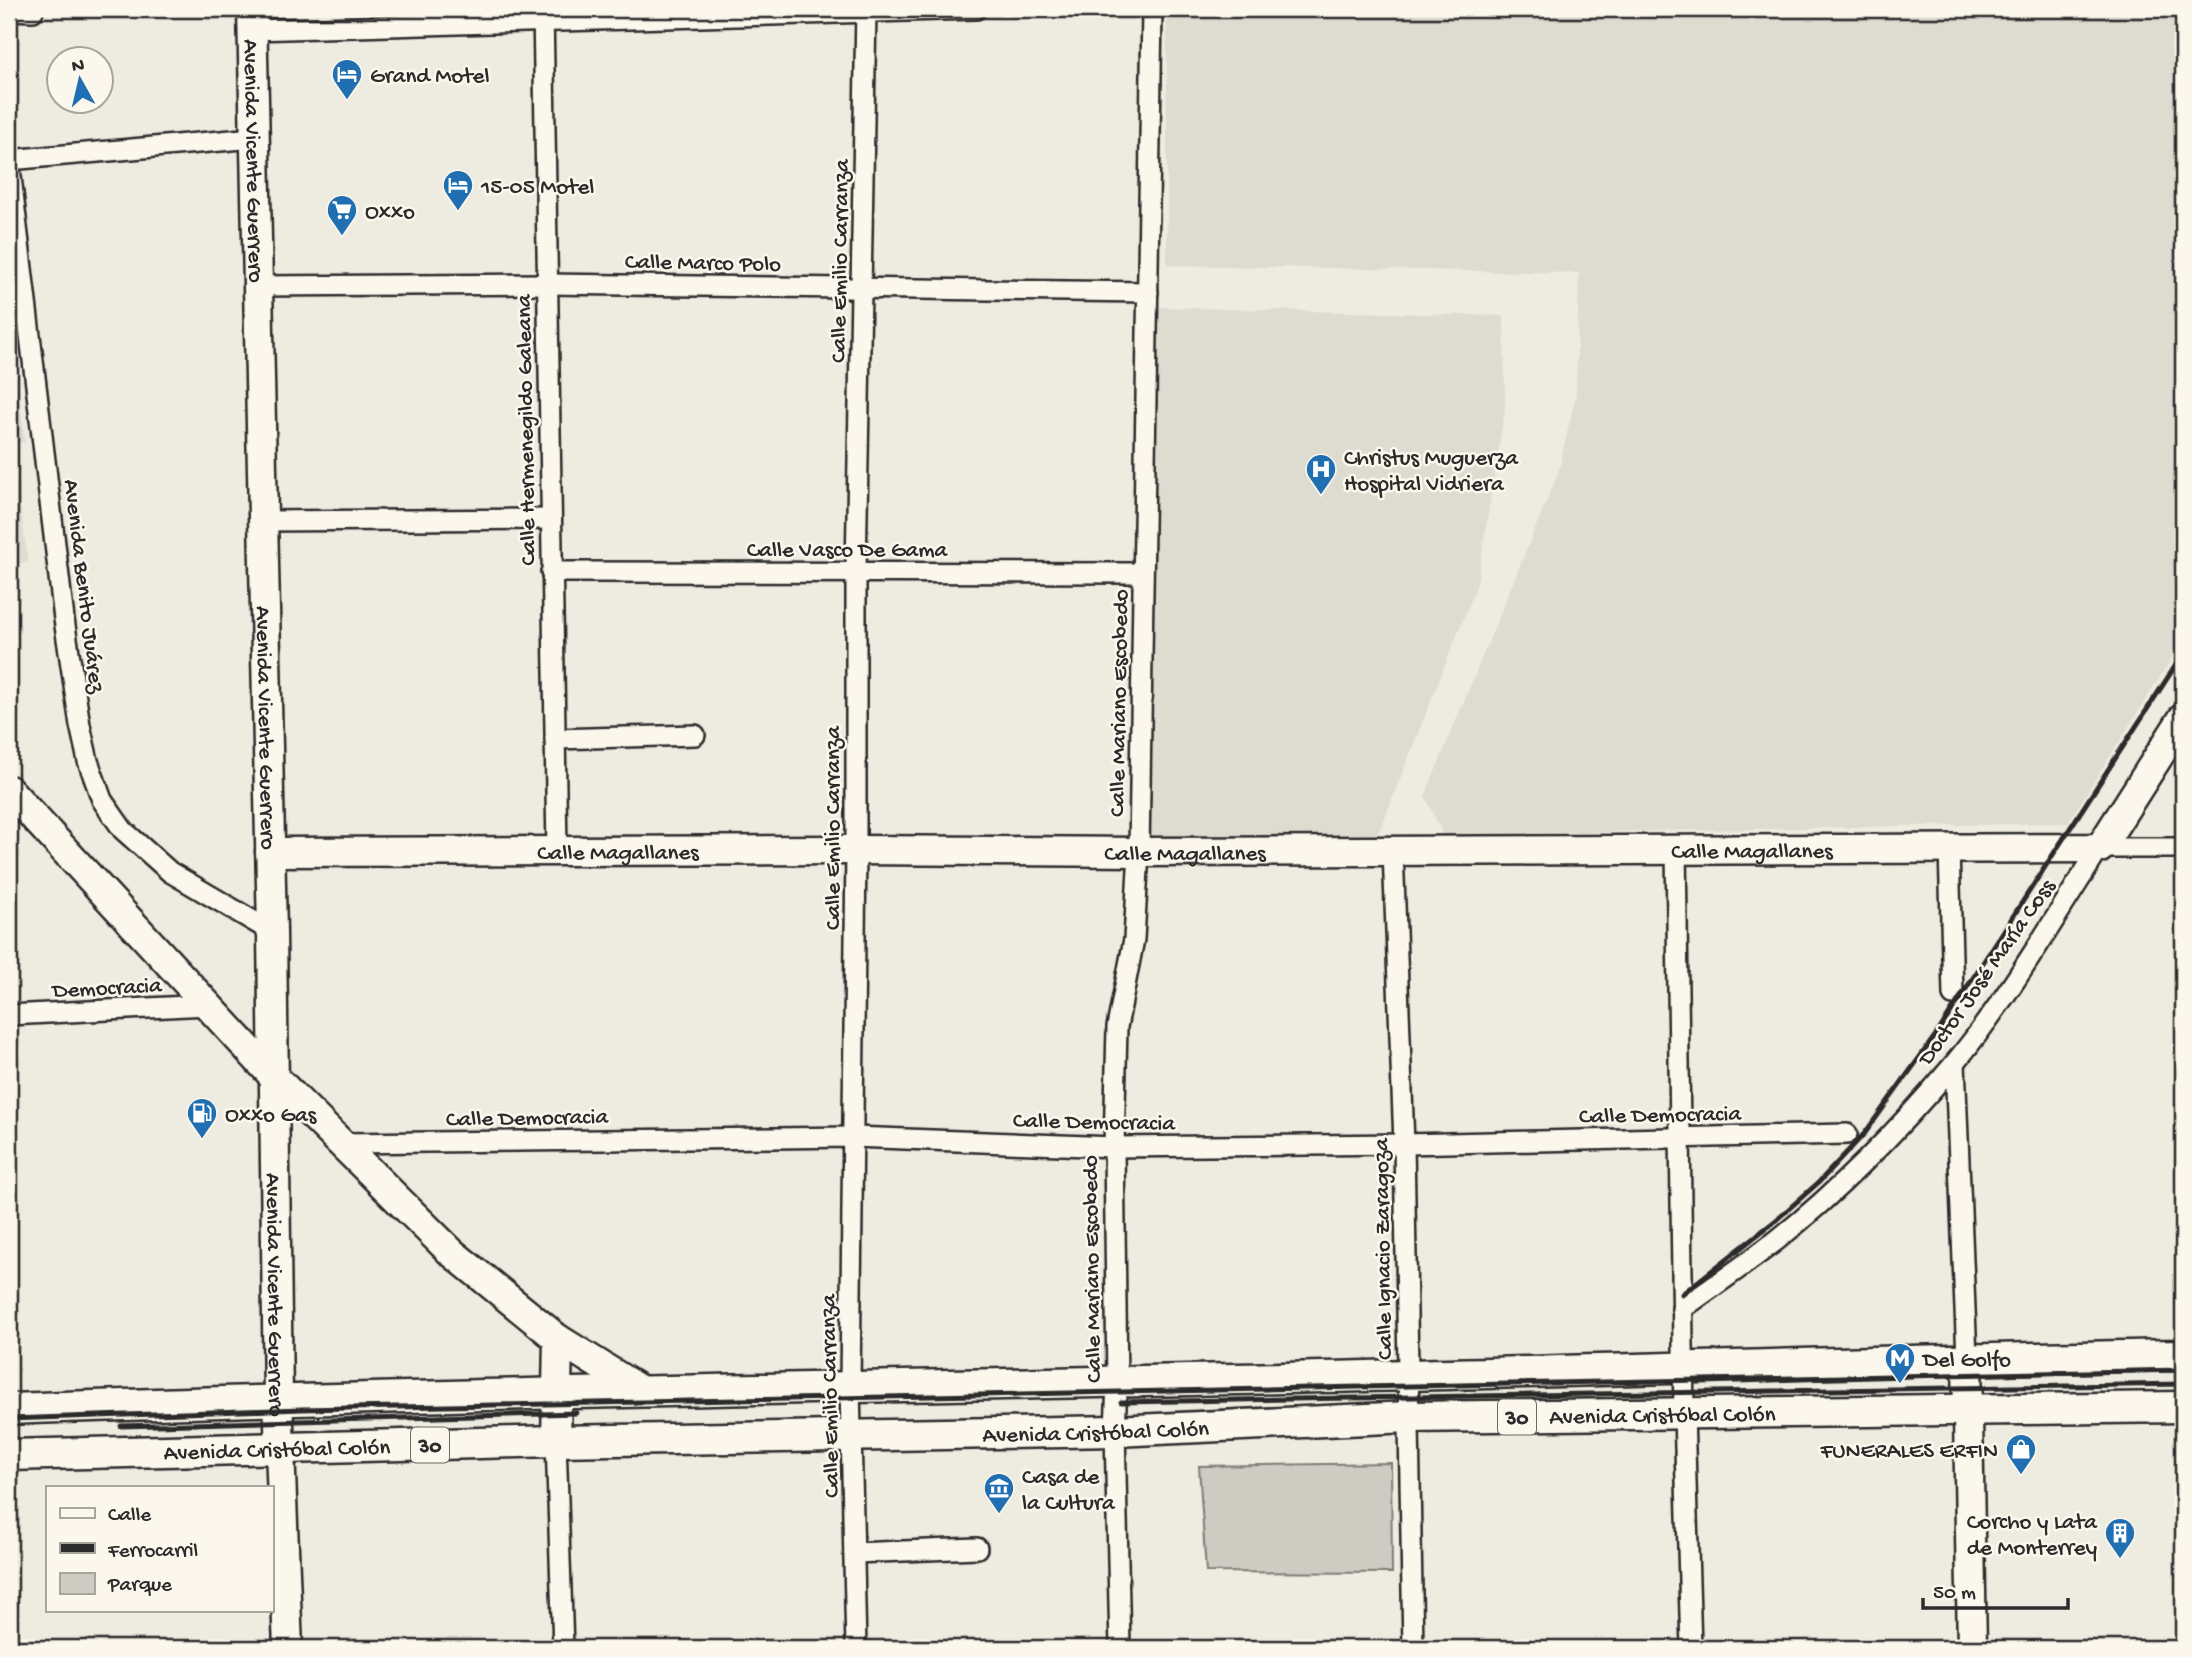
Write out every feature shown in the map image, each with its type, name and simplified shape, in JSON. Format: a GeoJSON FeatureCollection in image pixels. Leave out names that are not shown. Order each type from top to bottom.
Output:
{"type":"FeatureCollection","features":[{"type":"Feature","properties":{"kind":"main road","name":"Avenida Cristóbal Colón"},"geometry":{"type":"LineString","coordinates":[[1408,1375],[1967,1358],[2183,1355]]}},
{"type":"Feature","properties":{"kind":"main road","name":"30"},"geometry":{"type":"LineString","coordinates":[[643,1392],[1408,1375]]}},
{"type":"Feature","properties":{"kind":"main road","name":"Avenida Cristóbal Colón"},"geometry":{"type":"LineString","coordinates":[[9,1409],[278,1399],[643,1392]]}},
{"type":"Feature","properties":{"kind":"main road","name":"Avenida Cristóbal Colón"},"geometry":{"type":"LineString","coordinates":[[9,1455],[556,1441],[1115,1431],[1409,1418],[2183,1407]]}},
{"type":"Feature","properties":{"kind":"street"},"geometry":{"type":"LineString","coordinates":[[252,19],[976,9]]}},
{"type":"Feature","properties":{"kind":"street","name":"Calle Mariano Escobedo"},"geometry":{"type":"LineString","coordinates":[[1120,1648],[1115,1431],[1117,1381],[1114,1147],[1117,1027],[1134,939],[1139,852],[1152,9]]}},
{"type":"Feature","properties":{"kind":"street"},"geometry":{"type":"LineString","coordinates":[[9,10],[33,11]]}},
{"type":"Feature","properties":{"kind":"street","name":"Calle Emilio Carranza"},"geometry":{"type":"LineString","coordinates":[[856,1648],[850,1387],[856,572],[866,10]]}},
{"type":"Feature","properties":{"kind":"street","name":"Calle Hermenegildo Galeana"},"geometry":{"type":"LineString","coordinates":[[543,15],[557,851]]}},
{"type":"Feature","properties":{"kind":"street","name":"Avenida Vicente Guerrero"},"geometry":{"type":"LineString","coordinates":[[252,19],[272,932],[278,1399],[288,1648]]}},
{"type":"Feature","properties":{"kind":"street"},"geometry":{"type":"LineString","coordinates":[[9,160],[254,138]]}},
{"type":"Feature","properties":{"kind":"street","name":"Avenida Benito Juárez"},"geometry":{"type":"LineString","coordinates":[[9,160],[64,619],[88,761],[102,800],[124,830],[170,872],[272,932]]}},
{"type":"Feature","properties":{"kind":"street","name":"Calle Marco Polo"},"geometry":{"type":"LineString","coordinates":[[258,286],[547,284],[1147,292]]}},
{"type":"Feature","properties":{"kind":"street"},"geometry":{"type":"LineString","coordinates":[[262,521],[550,519]]}},
{"type":"Feature","properties":{"kind":"street","name":"Calle Vasco De Gama"},"geometry":{"type":"LineString","coordinates":[[551,572],[1143,573]]}},
{"type":"Feature","properties":{"kind":"street"},"geometry":{"type":"LineString","coordinates":[[2100,848],[2183,718]]}},
{"type":"Feature","properties":{"kind":"street"},"geometry":{"type":"LineString","coordinates":[[555,739],[695,735]]}},
{"type":"Feature","properties":{"kind":"street"},"geometry":{"type":"LineString","coordinates":[[9,790],[274,1077],[451,1252],[558,1339],[643,1392]]}},
{"type":"Feature","properties":{"kind":"street"},"geometry":{"type":"LineString","coordinates":[[1949,848],[1953,995]]}},
{"type":"Feature","properties":{"kind":"street"},"geometry":{"type":"LineString","coordinates":[[2100,848],[2183,848]]}},
{"type":"Feature","properties":{"kind":"street","name":"Calle Magallanes"},"geometry":{"type":"LineString","coordinates":[[270,852],[2100,848]]}},
{"type":"Feature","properties":{"kind":"street","name":"Doctor José María Coss"},"geometry":{"type":"LineString","coordinates":[[1682,1309],[1777,1240],[1837,1187],[1955,1063],[2005,993],[2100,848]]}},
{"type":"Feature","properties":{"kind":"street"},"geometry":{"type":"LineString","coordinates":[[1676,849],[1682,1309],[1691,1648]]}},
{"type":"Feature","properties":{"kind":"street","name":"Calle Ignacio Zaragoza"},"geometry":{"type":"LineString","coordinates":[[1393,850],[1404,1144],[1413,1648]]}},
{"type":"Feature","properties":{"kind":"street","name":"Democracia"},"geometry":{"type":"LineString","coordinates":[[9,1015],[207,1005]]}},
{"type":"Feature","properties":{"kind":"street"},"geometry":{"type":"LineString","coordinates":[[1955,1063],[1969,1412],[1972,1648]]}},
{"type":"Feature","properties":{"kind":"street","name":"Calle Democracia"},"geometry":{"type":"LineString","coordinates":[[341,1143],[853,1137],[1114,1147],[1404,1144],[1847,1134]]}},
{"type":"Feature","properties":{"kind":"street"},"geometry":{"type":"LineString","coordinates":[[558,1339],[556,1441],[563,1648]]}},
{"type":"Feature","properties":{"kind":"street"},"geometry":{"type":"LineString","coordinates":[[854,1553],[977,1548]]}},
{"type":"Feature","properties":{"kind":"shaded area"},"geometry":{"type":"Polygon","coordinates":[[[1167,9],[2183,9],[2183,640],[2068,823],[1443,835],[1425,796],[1558,473],[1576,394],[1579,273],[1167,265],[1167,9]]]}},
{"type":"Feature","properties":{"kind":"shaded area","name":"Christus Muguerza Hospital Vidriera"},"geometry":{"type":"Polygon","coordinates":[[[1151,307],[1504,316],[1505,408],[1477,584],[1385,817],[1380,829],[1373,836],[1356,841],[1149,839],[1151,307]]]}},
{"type":"Feature","properties":{"kind":"shaded area"},"geometry":{"type":"Polygon","coordinates":[[[9,322],[25,442],[12,444],[28,562],[9,565],[9,322]]]}},
{"type":"Feature","properties":{"kind":"green space"},"geometry":{"type":"Polygon","coordinates":[[[1391,1463],[1392,1573],[1206,1572],[1199,1466],[1391,1463]]]}},
{"type":"Feature","properties":{"kind":"railway"},"geometry":{"type":"LineString","coordinates":[[1682,1294],[1775,1221],[1819,1182],[1865,1133],[1938,1032],[2183,654]]}},
{"type":"Feature","properties":{"kind":"railway"},"geometry":{"type":"LineString","coordinates":[[9,1419],[302,1409],[2183,1370]]}},
{"type":"Feature","properties":{"kind":"railway"},"geometry":{"type":"LineString","coordinates":[[1121,1402],[2183,1384]]}},
{"type":"Feature","properties":{"kind":"railway"},"geometry":{"type":"LineString","coordinates":[[121,1426],[576,1413]]}},
{"type":"Feature","properties":{"kind":"place","name":"Grand Motel"},"geometry":{"type":"Point","coordinates":[347,101]}},
{"type":"Feature","properties":{"kind":"place","name":"15-05 Motel"},"geometry":{"type":"Point","coordinates":[458,212]}},
{"type":"Feature","properties":{"kind":"place","name":"Oxxo"},"geometry":{"type":"Point","coordinates":[342,237]}},
{"type":"Feature","properties":{"kind":"place","name":"Christus Muguerza Hospital Vidriera"},"geometry":{"type":"Point","coordinates":[1321,496]}},
{"type":"Feature","properties":{"kind":"place","name":"Oxxo Gas"},"geometry":{"type":"Point","coordinates":[202,1140]}},
{"type":"Feature","properties":{"kind":"place","name":"Del Golfo"},"geometry":{"type":"Point","coordinates":[1900,1385]}},
{"type":"Feature","properties":{"kind":"place","name":"FUNERALES ERFIN"},"geometry":{"type":"Point","coordinates":[2021,1476]}},
{"type":"Feature","properties":{"kind":"place","name":"Casa de la Cultura"},"geometry":{"type":"Point","coordinates":[999,1515]}},
{"type":"Feature","properties":{"kind":"place","name":"Corcho y Lata de Monterrey"},"geometry":{"type":"Point","coordinates":[2120,1560]}}]}
